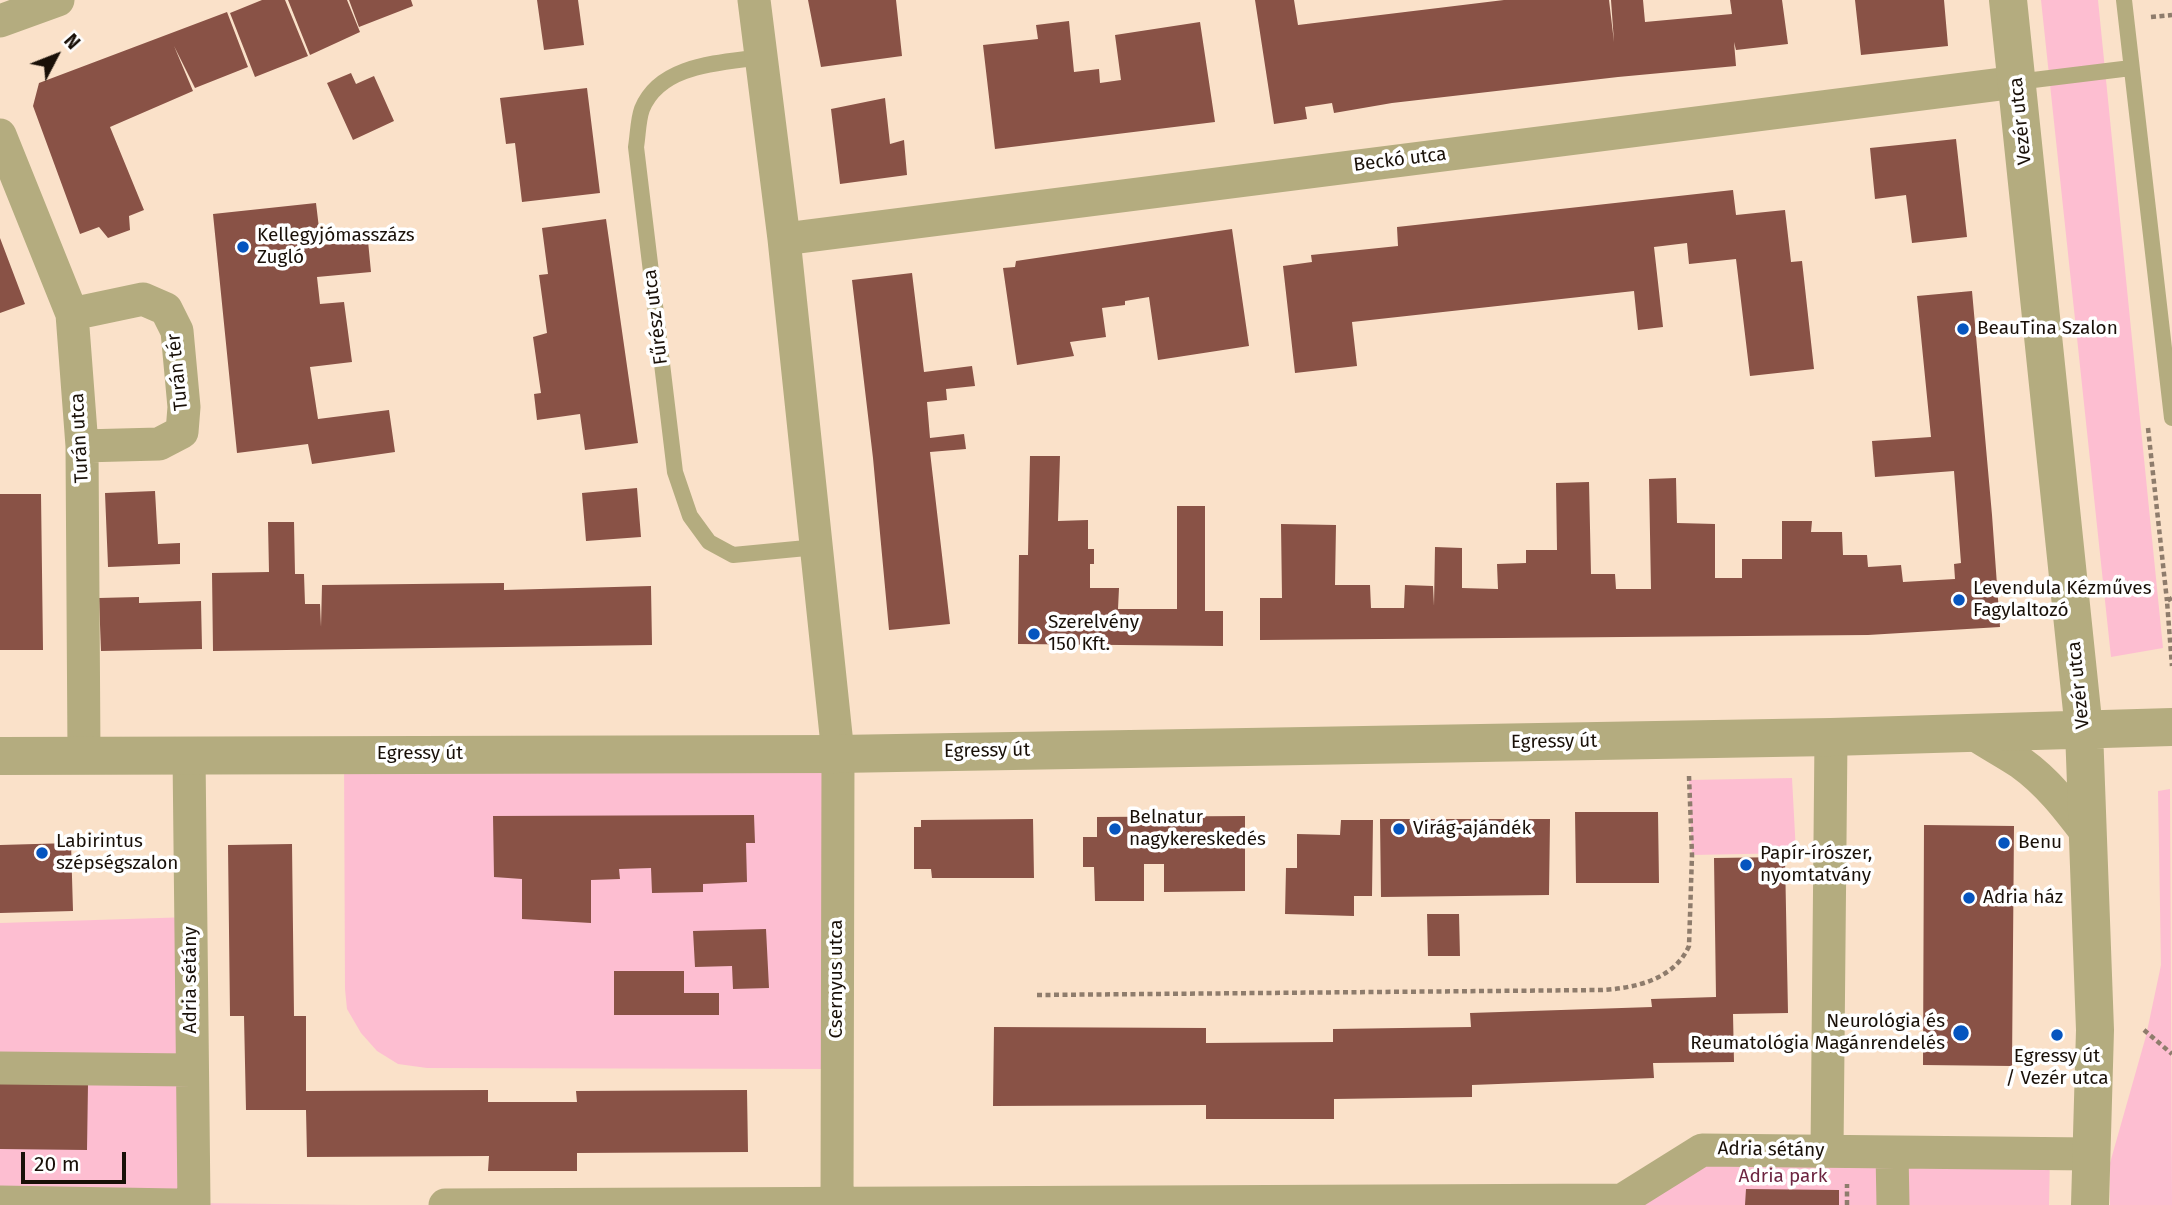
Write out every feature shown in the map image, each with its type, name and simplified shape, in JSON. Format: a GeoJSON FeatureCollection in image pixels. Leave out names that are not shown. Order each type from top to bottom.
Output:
{"type":"FeatureCollection","features":[{"type":"Feature","properties":{"kind":"street"},"geometry":{"type":"LineString","coordinates":[[0,21],[58,0]]}},
{"type":"Feature","properties":{"kind":"street"},"geometry":{"type":"LineString","coordinates":[[754,0],[783,239],[838,754]]}},
{"type":"Feature","properties":{"kind":"street","name":"Vezér utca"},"geometry":{"type":"LineString","coordinates":[[2008,0],[2084,730],[2090,836],[2095,1030],[2090,1205]]}},
{"type":"Feature","properties":{"kind":"street","name":"Beckó utca"},"geometry":{"type":"LineString","coordinates":[[783,239],[2017,82]]}},
{"type":"Feature","properties":{"kind":"street","name":"Turán utca"},"geometry":{"type":"LineString","coordinates":[[0,135],[72,314],[82,446],[84,755]]}},
{"type":"Feature","properties":{"kind":"street","name":"Turán tér"},"geometry":{"type":"LineString","coordinates":[[72,314],[143,299],[166,309],[177,331],[184,407],[182,432],[159,444],[82,446]]}},
{"type":"Feature","properties":{"kind":"street","name":"Egressy út"},"geometry":{"type":"LineString","coordinates":[[0,756],[838,754],[1689,740],[2172,727]]}},
{"type":"Feature","properties":{"kind":"street"},"geometry":{"type":"LineString","coordinates":[[1974,734],[2036,775],[2062,800],[2090,836]]}},
{"type":"Feature","properties":{"kind":"street"},"geometry":{"type":"LineString","coordinates":[[1827,1151],[1830,737]]}},
{"type":"Feature","properties":{"kind":"street","name":"Adria sétány"},"geometry":{"type":"LineString","coordinates":[[189,754],[194,1205]]}},
{"type":"Feature","properties":{"kind":"street","name":"Csernyus utca"},"geometry":{"type":"LineString","coordinates":[[836,1204],[838,754]]}},
{"type":"Feature","properties":{"kind":"street"},"geometry":{"type":"LineString","coordinates":[[0,1068],[192,1070]]}},
{"type":"Feature","properties":{"kind":"street","name":"Adria sétány"},"geometry":{"type":"LineString","coordinates":[[445,1205],[1622,1203],[1702,1150],[2091,1154]]}},
{"type":"Feature","properties":{"kind":"street"},"geometry":{"type":"LineString","coordinates":[[1892,1152],[1893,1205]]}},
{"type":"Feature","properties":{"kind":"street"},"geometry":{"type":"LineString","coordinates":[[0,1202],[177,1205]]}},
{"type":"Feature","properties":{"kind":"lane"},"geometry":{"type":"LineString","coordinates":[[2124,0],[2172,418]]}},
{"type":"Feature","properties":{"kind":"lane","name":"Fűrész utca"},"geometry":{"type":"LineString","coordinates":[[761,57],[702,65],[662,80],[642,108],[636,147],[675,472],[690,516],[709,542],[733,555],[817,547]]}},
{"type":"Feature","properties":{"kind":"lane"},"geometry":{"type":"LineString","coordinates":[[2017,82],[2131,68]]}},
{"type":"Feature","properties":{"kind":"path"},"geometry":{"type":"LineString","coordinates":[[2172,598],[2167,601],[2172,666]]}},
{"type":"Feature","properties":{"kind":"path"},"geometry":{"type":"LineString","coordinates":[[1037,995],[1602,990],[1626,989],[1646,983],[1667,973],[1683,960],[1689,946],[1692,855],[1689,740]]}},
{"type":"Feature","properties":{"kind":"path"},"geometry":{"type":"LineString","coordinates":[[2144,1030],[2172,1054]]}},
{"type":"Feature","properties":{"kind":"green space"},"geometry":{"type":"Polygon","coordinates":[[[2041,0],[2098,0],[2163,648],[2111,657],[2041,0]]]}},
{"type":"Feature","properties":{"kind":"green space"},"geometry":{"type":"Polygon","coordinates":[[[344,754],[838,754],[837,1069],[427,1068],[398,1064],[377,1051],[361,1033],[347,1009],[344,754]]]}},
{"type":"Feature","properties":{"kind":"green space"},"geometry":{"type":"Polygon","coordinates":[[[1792,778],[1796,853],[1692,855],[1689,780],[1792,778]]]}},
{"type":"Feature","properties":{"kind":"green space"},"geometry":{"type":"Polygon","coordinates":[[[2170,789],[2172,1205],[2110,1205],[2110,1163],[2146,1036],[2161,965],[2158,791],[2170,789]]]}},
{"type":"Feature","properties":{"kind":"green space"},"geometry":{"type":"Polygon","coordinates":[[[191,917],[194,1203],[357,1205],[0,1205],[0,923],[191,917]]]}},
{"type":"Feature","properties":{"kind":"green space","name":"Adria park"},"geometry":{"type":"Polygon","coordinates":[[[1702,1150],[2050,1153],[2049,1205],[1517,1205],[1622,1200],[1702,1150]]]}},
{"type":"Feature","properties":{"kind":"building"},"geometry":{"type":"Polygon","coordinates":[[[262,0],[285,0],[308,56],[255,77],[230,13],[262,0]]]}},
{"type":"Feature","properties":{"kind":"building"},"geometry":{"type":"Polygon","coordinates":[[[288,0],[347,0],[360,32],[310,55],[288,0]]]}},
{"type":"Feature","properties":{"kind":"building"},"geometry":{"type":"Polygon","coordinates":[[[349,0],[411,0],[413,6],[359,27],[349,0]]]}},
{"type":"Feature","properties":{"kind":"building"},"geometry":{"type":"Polygon","coordinates":[[[537,0],[578,0],[584,45],[544,50],[537,0]]]}},
{"type":"Feature","properties":{"kind":"building"},"geometry":{"type":"Polygon","coordinates":[[[808,0],[896,0],[902,56],[821,67],[808,0]]]}},
{"type":"Feature","properties":{"kind":"building"},"geometry":{"type":"Polygon","coordinates":[[[1255,0],[1294,0],[1298,25],[1504,0],[1609,0],[1614,42],[1611,0],[1643,0],[1645,22],[1732,14],[1730,0],[1782,0],[1788,44],[1736,50],[1734,42],[1736,66],[1392,103],[1334,113],[1332,103],[1305,107],[1307,119],[1274,124],[1255,0]]]}},
{"type":"Feature","properties":{"kind":"building"},"geometry":{"type":"Polygon","coordinates":[[[1855,0],[1944,0],[1948,46],[1861,55],[1855,0]]]}},
{"type":"Feature","properties":{"kind":"building"},"geometry":{"type":"Polygon","coordinates":[[[227,12],[248,67],[195,88],[174,46],[193,91],[110,127],[144,210],[129,216],[130,230],[108,238],[99,227],[80,234],[33,106],[39,83],[227,12]]]}},
{"type":"Feature","properties":{"kind":"building"},"geometry":{"type":"Polygon","coordinates":[[[1069,21],[1074,72],[1099,69],[1100,83],[1121,80],[1115,35],[1200,22],[1215,122],[995,149],[983,45],[1038,39],[1036,25],[1069,21]]]}},
{"type":"Feature","properties":{"kind":"building"},"geometry":{"type":"Polygon","coordinates":[[[351,73],[356,84],[374,76],[394,121],[353,140],[327,83],[351,73]]]}},
{"type":"Feature","properties":{"kind":"building"},"geometry":{"type":"Polygon","coordinates":[[[587,88],[600,193],[522,202],[515,143],[506,144],[500,98],[587,88]]]}},
{"type":"Feature","properties":{"kind":"building"},"geometry":{"type":"Polygon","coordinates":[[[885,98],[890,144],[904,140],[907,175],[840,184],[831,109],[885,98]]]}},
{"type":"Feature","properties":{"kind":"building"},"geometry":{"type":"Polygon","coordinates":[[[1956,139],[1967,237],[1912,243],[1906,195],[1875,199],[1870,148],[1956,139]]]}},
{"type":"Feature","properties":{"kind":"building"},"geometry":{"type":"Polygon","coordinates":[[[1733,190],[1736,215],[1785,210],[1791,262],[1802,261],[1814,369],[1750,376],[1736,259],[1689,264],[1687,243],[1654,247],[1663,327],[1638,330],[1634,291],[1352,322],[1357,366],[1295,373],[1283,266],[1312,262],[1311,255],[1398,246],[1397,227],[1733,190]]]}},
{"type":"Feature","properties":{"kind":"building"},"geometry":{"type":"Polygon","coordinates":[[[316,203],[321,245],[368,241],[371,272],[317,277],[320,304],[344,302],[352,362],[310,367],[318,419],[389,410],[395,452],[312,464],[308,444],[237,453],[213,214],[316,203]]]}},
{"type":"Feature","properties":{"kind":"building"},"geometry":{"type":"Polygon","coordinates":[[[606,219],[638,443],[585,450],[580,414],[537,420],[534,394],[541,393],[533,337],[547,333],[539,275],[548,274],[542,228],[606,219]]]}},
{"type":"Feature","properties":{"kind":"building"},"geometry":{"type":"Polygon","coordinates":[[[1232,229],[1249,346],[1158,360],[1149,297],[1125,301],[1125,305],[1102,308],[1106,337],[1070,342],[1074,356],[1017,365],[1003,268],[1015,267],[1016,261],[1232,229]]]}},
{"type":"Feature","properties":{"kind":"building"},"geometry":{"type":"Polygon","coordinates":[[[0,238],[25,304],[0,313],[0,238]]]}},
{"type":"Feature","properties":{"kind":"building"},"geometry":{"type":"Polygon","coordinates":[[[912,273],[924,372],[972,366],[975,386],[946,389],[947,400],[927,402],[930,438],[964,434],[966,449],[930,452],[950,624],[889,630],[873,458],[852,280],[912,273]]]}},
{"type":"Feature","properties":{"kind":"building"},"geometry":{"type":"Polygon","coordinates":[[[1972,291],[2000,627],[1868,635],[1260,640],[1260,598],[1282,598],[1281,524],[1336,525],[1335,585],[1370,585],[1371,608],[1404,608],[1405,585],[1433,586],[1434,606],[1435,547],[1462,548],[1462,588],[1498,589],[1497,564],[1526,563],[1526,550],[1557,550],[1556,483],[1589,482],[1591,574],[1615,574],[1616,589],[1651,589],[1649,479],[1676,478],[1677,523],[1715,524],[1715,578],[1742,578],[1742,559],[1782,559],[1782,521],[1812,521],[1811,532],[1842,532],[1843,555],[1867,555],[1868,567],[1901,565],[1903,582],[1955,579],[1954,564],[1961,563],[1954,471],[1875,477],[1872,441],[1931,437],[1917,296],[1972,291]]]}},
{"type":"Feature","properties":{"kind":"building"},"geometry":{"type":"Polygon","coordinates":[[[1030,456],[1060,456],[1058,521],[1088,520],[1088,549],[1094,549],[1094,564],[1090,564],[1090,588],[1119,588],[1118,609],[1177,609],[1177,506],[1205,506],[1205,611],[1223,611],[1223,646],[1018,644],[1019,555],[1028,555],[1030,456]]]}},
{"type":"Feature","properties":{"kind":"building"},"geometry":{"type":"Polygon","coordinates":[[[637,488],[641,537],[586,541],[582,493],[637,488]]]}},
{"type":"Feature","properties":{"kind":"building"},"geometry":{"type":"Polygon","coordinates":[[[155,491],[158,544],[180,543],[180,564],[108,567],[105,493],[155,491]]]}},
{"type":"Feature","properties":{"kind":"building"},"geometry":{"type":"Polygon","coordinates":[[[0,494],[41,494],[43,650],[0,650],[0,494]]]}},
{"type":"Feature","properties":{"kind":"building"},"geometry":{"type":"Polygon","coordinates":[[[268,522],[294,522],[295,574],[304,574],[305,604],[320,604],[321,627],[322,585],[504,583],[504,590],[651,586],[652,645],[213,651],[212,573],[269,572],[268,522]]]}},
{"type":"Feature","properties":{"kind":"building"},"geometry":{"type":"Polygon","coordinates":[[[139,597],[139,603],[201,601],[202,649],[101,651],[99,598],[139,597]]]}},
{"type":"Feature","properties":{"kind":"building"},"geometry":{"type":"Polygon","coordinates":[[[1575,812],[1658,812],[1659,883],[1576,883],[1575,812]]]}},
{"type":"Feature","properties":{"kind":"building"},"geometry":{"type":"Polygon","coordinates":[[[754,815],[755,843],[746,843],[747,882],[703,884],[703,892],[652,893],[651,868],[619,869],[620,879],[591,880],[591,923],[522,919],[522,879],[494,877],[493,816],[754,815]]]}},
{"type":"Feature","properties":{"kind":"building"},"geometry":{"type":"Polygon","coordinates":[[[1245,816],[1245,891],[1164,892],[1164,864],[1144,864],[1144,901],[1095,901],[1094,867],[1083,867],[1083,837],[1097,837],[1097,817],[1245,816]]]}},
{"type":"Feature","properties":{"kind":"building"},"geometry":{"type":"Polygon","coordinates":[[[1033,819],[1034,878],[932,878],[931,869],[914,869],[914,827],[921,827],[921,820],[1033,819]]]}},
{"type":"Feature","properties":{"kind":"building"},"geometry":{"type":"Polygon","coordinates":[[[1380,819],[1550,819],[1549,895],[1381,897],[1380,819]]]}},
{"type":"Feature","properties":{"kind":"building"},"geometry":{"type":"Polygon","coordinates":[[[1341,820],[1373,820],[1372,896],[1354,896],[1354,916],[1285,914],[1286,868],[1297,868],[1297,834],[1340,835],[1341,820]]]}},
{"type":"Feature","properties":{"kind":"building","name":"Adria ház"},"geometry":{"type":"Polygon","coordinates":[[[1924,825],[2014,826],[2012,1066],[1923,1065],[1924,825]]]}},
{"type":"Feature","properties":{"kind":"building"},"geometry":{"type":"Polygon","coordinates":[[[71,843],[73,911],[0,913],[0,845],[71,843]]]}},
{"type":"Feature","properties":{"kind":"building"},"geometry":{"type":"Polygon","coordinates":[[[292,844],[294,1016],[306,1016],[306,1091],[488,1090],[488,1102],[577,1102],[576,1091],[747,1090],[748,1152],[577,1153],[577,1171],[488,1171],[489,1156],[307,1157],[306,1110],[246,1110],[244,1016],[230,1016],[228,845],[292,844]]]}},
{"type":"Feature","properties":{"kind":"building"},"geometry":{"type":"Polygon","coordinates":[[[1785,857],[1788,1013],[1733,1014],[1734,1062],[1653,1063],[1654,1078],[1472,1085],[1472,1097],[1334,1099],[1334,1119],[1206,1119],[1206,1105],[993,1106],[994,1027],[1206,1028],[1206,1043],[1333,1042],[1333,1029],[1471,1027],[1470,1013],[1652,1007],[1651,999],[1716,997],[1714,858],[1785,857]]]}},
{"type":"Feature","properties":{"kind":"building"},"geometry":{"type":"Polygon","coordinates":[[[1427,914],[1459,914],[1460,956],[1428,956],[1427,914]]]}},
{"type":"Feature","properties":{"kind":"building"},"geometry":{"type":"Polygon","coordinates":[[[766,929],[769,988],[733,989],[732,966],[695,967],[693,931],[766,929]]]}},
{"type":"Feature","properties":{"kind":"building"},"geometry":{"type":"Polygon","coordinates":[[[614,971],[684,971],[684,993],[719,993],[719,1015],[614,1015],[614,971]]]}},
{"type":"Feature","properties":{"kind":"building"},"geometry":{"type":"Polygon","coordinates":[[[0,1084],[88,1084],[87,1150],[0,1149],[0,1084]]]}},
{"type":"Feature","properties":{"kind":"building"},"geometry":{"type":"Polygon","coordinates":[[[1746,1189],[1839,1190],[1839,1205],[1745,1205],[1746,1189]]]}},
{"type":"Feature","properties":{"kind":"place","name":"Kellegyjómasszázs Zugló"},"geometry":{"type":"Point","coordinates":[243,247]}},
{"type":"Feature","properties":{"kind":"place","name":"BeauTina Szalon"},"geometry":{"type":"Point","coordinates":[1963,329]}},
{"type":"Feature","properties":{"kind":"place","name":"Levendula Kézműves Fagylaltozó"},"geometry":{"type":"Point","coordinates":[1959,600]}},
{"type":"Feature","properties":{"kind":"place","name":"Szerelvény 150 Kft."},"geometry":{"type":"Point","coordinates":[1034,634]}},
{"type":"Feature","properties":{"kind":"place","name":"Belnatur nagykereskedés"},"geometry":{"type":"Point","coordinates":[1115,829]}},
{"type":"Feature","properties":{"kind":"place","name":"Virág-ajándék"},"geometry":{"type":"Point","coordinates":[1399,829]}},
{"type":"Feature","properties":{"kind":"place","name":"Benu"},"geometry":{"type":"Point","coordinates":[2004,843]}},
{"type":"Feature","properties":{"kind":"place","name":"Labirintus szépségszalon"},"geometry":{"type":"Point","coordinates":[42,853]}},
{"type":"Feature","properties":{"kind":"place","name":"Papír-írószer, nyomtatvány"},"geometry":{"type":"Point","coordinates":[1746,865]}},
{"type":"Feature","properties":{"kind":"place","name":"Adria ház"},"geometry":{"type":"Point","coordinates":[1969,898]}},
{"type":"Feature","properties":{"kind":"place","name":"Neurológia és Reumatológia Magánrendelés"},"geometry":{"type":"Point","coordinates":[1961,1033]}},
{"type":"Feature","properties":{"kind":"place","name":"Egressy út / Vezér utca"},"geometry":{"type":"Point","coordinates":[2057,1035]}}]}
